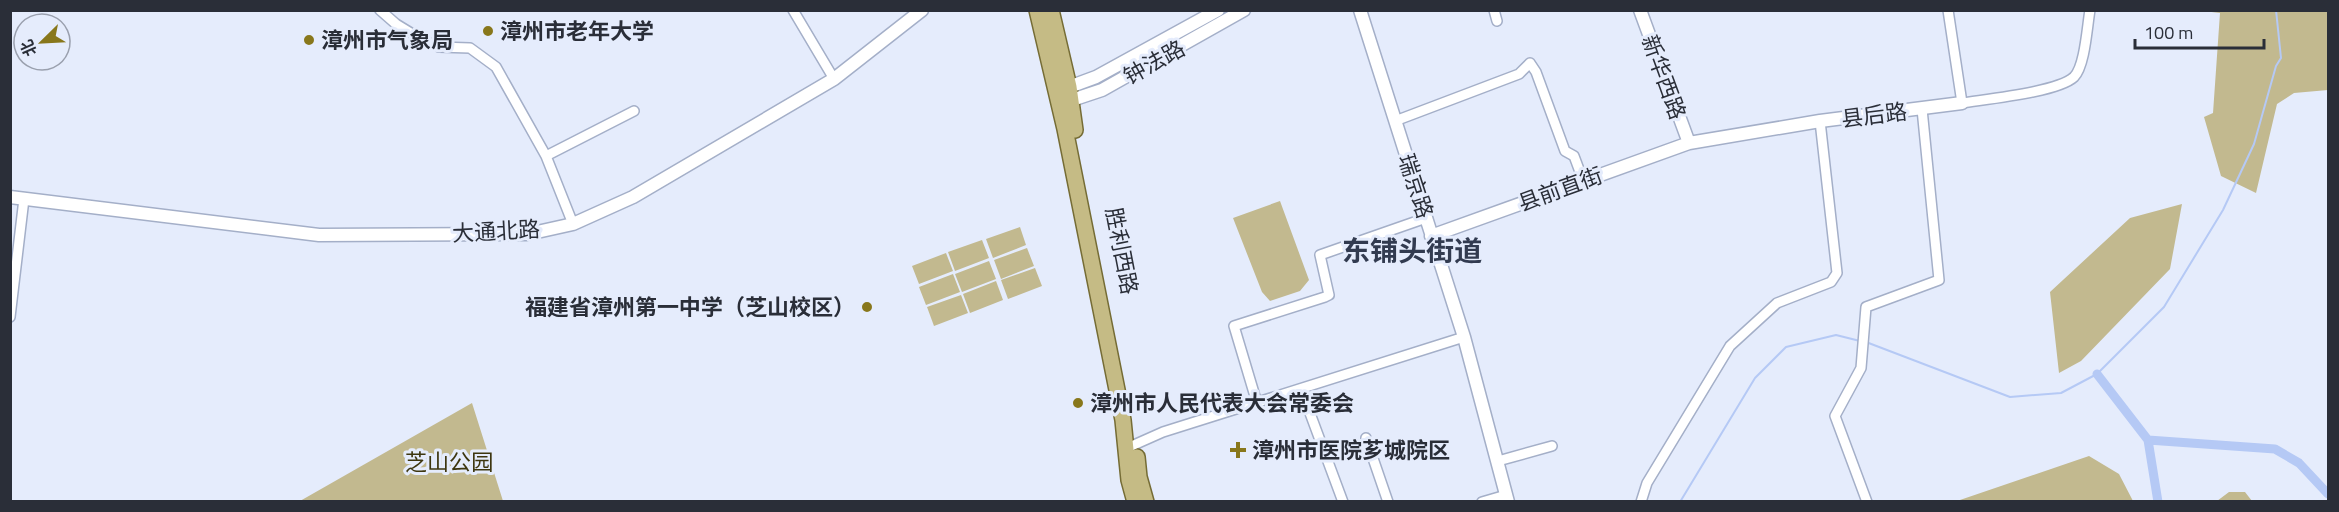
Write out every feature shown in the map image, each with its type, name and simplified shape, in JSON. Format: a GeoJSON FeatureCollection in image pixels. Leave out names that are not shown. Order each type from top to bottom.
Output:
{"type":"FeatureCollection","features":[{"type":"Feature","properties":{"kind":"main road"},"geometry":{"type":"LineString","coordinates":[[1037,10],[1063,95]]}},
{"type":"Feature","properties":{"kind":"main road","name":"胜利西路"},"geometry":{"type":"LineString","coordinates":[[1051,10],[1063,95],[1132,446],[1146,501]]}},
{"type":"Feature","properties":{"kind":"main road"},"geometry":{"type":"LineString","coordinates":[[1132,446],[1129,480],[1135,501]]}},
{"type":"Feature","properties":{"kind":"street"},"geometry":{"type":"LineString","coordinates":[[380,10],[396,24],[419,38],[439,47],[470,48],[496,67],[546,156],[573,224]]}},
{"type":"Feature","properties":{"kind":"street"},"geometry":{"type":"LineString","coordinates":[[793,10],[834,79]]}},
{"type":"Feature","properties":{"kind":"street","name":"大通北路"},"geometry":{"type":"LineString","coordinates":[[10,197],[319,235],[528,234],[573,224],[633,197],[834,79],[922,10]]}},
{"type":"Feature","properties":{"kind":"street","name":"钟法路"},"geometry":{"type":"LineString","coordinates":[[1063,95],[1218,10]]}},
{"type":"Feature","properties":{"kind":"street","name":"钟法路"},"geometry":{"type":"LineString","coordinates":[[1063,95],[1102,90],[1244,10]]}},
{"type":"Feature","properties":{"kind":"street","name":"瑞京路"},"geometry":{"type":"LineString","coordinates":[[1360,10],[1464,337],[1507,498]]}},
{"type":"Feature","properties":{"kind":"street"},"geometry":{"type":"LineString","coordinates":[[1494,10],[1497,21]]}},
{"type":"Feature","properties":{"kind":"street","name":"新华西路"},"geometry":{"type":"LineString","coordinates":[[1640,10],[1689,143]]}},
{"type":"Feature","properties":{"kind":"street"},"geometry":{"type":"LineString","coordinates":[[1948,10],[1962,103]]}},
{"type":"Feature","properties":{"kind":"street","name":"县后路"},"geometry":{"type":"LineString","coordinates":[[1689,143],[1820,121],[1962,103],[2059,86],[2075,76],[2082,61],[2090,10]]}},
{"type":"Feature","properties":{"kind":"street"},"geometry":{"type":"LineString","coordinates":[[1395,121],[1520,74],[1530,63],[1536,72],[1566,151],[1574,156],[1583,180]]}},
{"type":"Feature","properties":{"kind":"street"},"geometry":{"type":"LineString","coordinates":[[1867,501],[1835,416],[1861,368],[1866,307],[1939,280],[1922,109]]}},
{"type":"Feature","properties":{"kind":"street"},"geometry":{"type":"LineString","coordinates":[[546,156],[634,111]]}},
{"type":"Feature","properties":{"kind":"street"},"geometry":{"type":"LineString","coordinates":[[1641,501],[1647,483],[1730,346],[1777,303],[1831,282],[1837,273],[1820,121]]}},
{"type":"Feature","properties":{"kind":"street","name":"县前直街"},"geometry":{"type":"LineString","coordinates":[[1431,236],[1689,143]]}},
{"type":"Feature","properties":{"kind":"street"},"geometry":{"type":"LineString","coordinates":[[10,317],[24,199]]}},
{"type":"Feature","properties":{"kind":"street"},"geometry":{"type":"LineString","coordinates":[[1257,403],[1234,326],[1329,295],[1320,255],[1426,218]]}},
{"type":"Feature","properties":{"kind":"street"},"geometry":{"type":"LineString","coordinates":[[1132,446],[1163,432],[1464,337]]}},
{"type":"Feature","properties":{"kind":"street"},"geometry":{"type":"LineString","coordinates":[[1301,389],[1343,501]]}},
{"type":"Feature","properties":{"kind":"street"},"geometry":{"type":"LineString","coordinates":[[1366,438],[1388,501]]}},
{"type":"Feature","properties":{"kind":"street"},"geometry":{"type":"LineString","coordinates":[[1498,461],[1552,446]]}},
{"type":"Feature","properties":{"kind":"street"},"geometry":{"type":"LineString","coordinates":[[1482,501],[1507,498]]}},
{"type":"Feature","properties":{"kind":"green space"},"geometry":{"type":"Polygon","coordinates":[[[2203,11],[2328,11],[2328,90],[2294,93],[2277,104],[2256,193],[2221,176],[2204,117],[2213,113],[2220,13],[2203,11]]]}},
{"type":"Feature","properties":{"kind":"green space"},"geometry":{"type":"Polygon","coordinates":[[[1280,201],[1309,280],[1300,291],[1270,301],[1262,292],[1233,218],[1280,201]]]}},
{"type":"Feature","properties":{"kind":"green space"},"geometry":{"type":"Polygon","coordinates":[[[2182,204],[2170,269],[2081,361],[2059,373],[2050,292],[2130,218],[2182,204]]]}},
{"type":"Feature","properties":{"kind":"green space"},"geometry":{"type":"Polygon","coordinates":[[[1020,227],[1026,245],[993,258],[986,239],[1020,227]]]}},
{"type":"Feature","properties":{"kind":"green space"},"geometry":{"type":"Polygon","coordinates":[[[982,240],[989,258],[955,271],[948,252],[982,240]]]}},
{"type":"Feature","properties":{"kind":"green space"},"geometry":{"type":"Polygon","coordinates":[[[1027,248],[1034,266],[1001,279],[994,260],[1027,248]]]}},
{"type":"Feature","properties":{"kind":"green space"},"geometry":{"type":"Polygon","coordinates":[[[946,253],[953,271],[919,284],[912,266],[946,253]]]}},
{"type":"Feature","properties":{"kind":"green space"},"geometry":{"type":"Polygon","coordinates":[[[989,261],[996,279],[962,292],[955,274],[989,261]]]}},
{"type":"Feature","properties":{"kind":"green space"},"geometry":{"type":"Polygon","coordinates":[[[1035,268],[1042,286],[1008,299],[1001,280],[1035,268]]]}},
{"type":"Feature","properties":{"kind":"green space"},"geometry":{"type":"Polygon","coordinates":[[[953,274],[960,292],[926,305],[919,287],[953,274]]]}},
{"type":"Feature","properties":{"kind":"green space"},"geometry":{"type":"Polygon","coordinates":[[[996,281],[1003,300],[970,313],[963,294],[996,281]]]}},
{"type":"Feature","properties":{"kind":"green space"},"geometry":{"type":"Polygon","coordinates":[[[961,295],[968,313],[934,326],[927,307],[961,295]]]}},
{"type":"Feature","properties":{"kind":"green space","name":"芝山公园"},"geometry":{"type":"Polygon","coordinates":[[[472,403],[503,501],[300,501],[472,403]]]}},
{"type":"Feature","properties":{"kind":"green space"},"geometry":{"type":"Polygon","coordinates":[[[2089,456],[2119,474],[2133,501],[1957,501],[2089,456]]]}},
{"type":"Feature","properties":{"kind":"green space"},"geometry":{"type":"Polygon","coordinates":[[[2229,492],[2245,492],[2252,501],[2217,501],[2229,492]]]}},
{"type":"Feature","properties":{"kind":"waterway"},"geometry":{"type":"LineString","coordinates":[[1866,342],[2010,397],[2061,393],[2097,374],[2164,307],[2223,210],[2254,144],[2276,66],[2281,58],[2276,10]]}},
{"type":"Feature","properties":{"kind":"waterway"},"geometry":{"type":"LineString","coordinates":[[1680,502],[1755,378],[1786,347],[1836,335],[1860,341]]}},
{"type":"Feature","properties":{"kind":"waterway"},"geometry":{"type":"LineString","coordinates":[[2097,374],[2148,440]]}},
{"type":"Feature","properties":{"kind":"waterway"},"geometry":{"type":"LineString","coordinates":[[2158,502],[2148,440],[2275,449],[2299,463],[2328,494]]}},
{"type":"Feature","properties":{"kind":"place","name":"漳州市老年大学"},"geometry":{"type":"Point","coordinates":[488,31]}},
{"type":"Feature","properties":{"kind":"place","name":"漳州市气象局"},"geometry":{"type":"Point","coordinates":[309,40]}},
{"type":"Feature","properties":{"kind":"place","name":"福建省漳州第一中学（芝山校区）"},"geometry":{"type":"Point","coordinates":[867,307]}},
{"type":"Feature","properties":{"kind":"place","name":"漳州市人民代表大会常委会"},"geometry":{"type":"Point","coordinates":[1078,403]}},
{"type":"Feature","properties":{"kind":"place","name":"漳州市医院芗城院区"},"geometry":{"type":"Point","coordinates":[1238,450]}},
{"type":"Feature","properties":{"kind":"district","name":"东铺头街道"},"geometry":{"type":"Point","coordinates":[1412,251]}}]}
